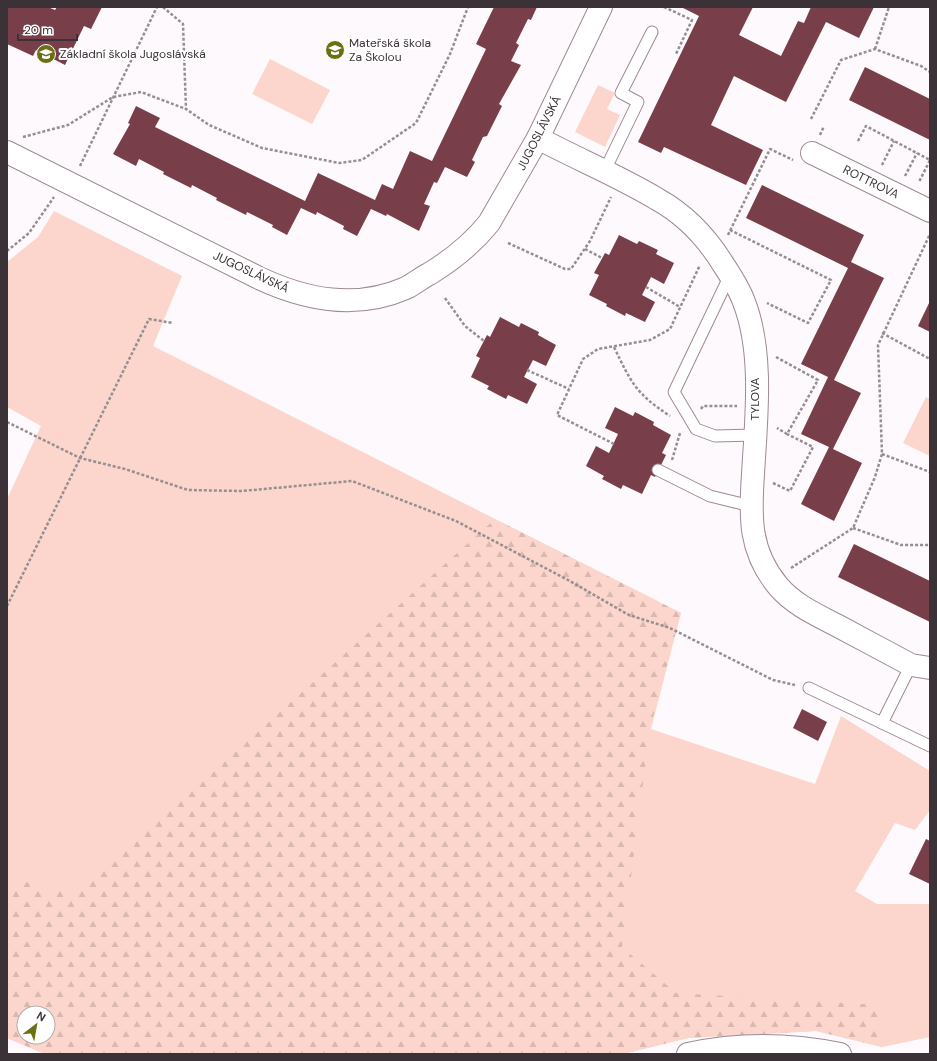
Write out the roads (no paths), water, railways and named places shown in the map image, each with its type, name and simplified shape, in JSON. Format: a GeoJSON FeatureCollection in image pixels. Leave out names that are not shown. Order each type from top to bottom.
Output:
{"type":"FeatureCollection","features":[{"type":"Feature","properties":{"kind":"main road","name":"JUGOSLÁVSKÁ"},"geometry":{"type":"LineString","coordinates":[[7,152],[291,292],[325,299],[364,299],[406,288],[459,254],[489,223],[538,138],[601,7]]}},
{"type":"Feature","properties":{"kind":"main road","name":"TYLOVA"},"geometry":{"type":"LineString","coordinates":[[538,138],[656,198],[671,208],[685,219],[709,254],[731,275],[744,302],[752,336],[756,376],[765,431],[751,506],[752,530],[762,563],[777,586],[799,605],[921,666]]}},
{"type":"Feature","properties":{"kind":"main road","name":"ROTTROVA"},"geometry":{"type":"LineString","coordinates":[[806,158],[930,211]]}},
{"type":"Feature","properties":{"kind":"main road"},"geometry":{"type":"LineString","coordinates":[[688,1054],[722,1048],[773,1047],[840,1054]]}},
{"type":"Feature","properties":{"kind":"lane"},"geometry":{"type":"LineString","coordinates":[[604,172],[638,102],[621,93],[652,32]]}},
{"type":"Feature","properties":{"kind":"lane"},"geometry":{"type":"LineString","coordinates":[[731,275],[674,392],[686,421],[696,429],[715,436],[765,431]]}},
{"type":"Feature","properties":{"kind":"lane"},"geometry":{"type":"LineString","coordinates":[[663,472],[710,496],[751,506]]}},
{"type":"Feature","properties":{"kind":"lane"},"geometry":{"type":"LineString","coordinates":[[882,723],[921,666]]}},
{"type":"Feature","properties":{"kind":"lane"},"geometry":{"type":"LineString","coordinates":[[809,688],[930,746]]}},
{"type":"Feature","properties":{"kind":"place","name":"Mateřská škola Za Školou"},"geometry":{"type":"Point","coordinates":[335,50]}},
{"type":"Feature","properties":{"kind":"place","name":"Základní škola Jugoslávská"},"geometry":{"type":"Point","coordinates":[46,54]}}]}
